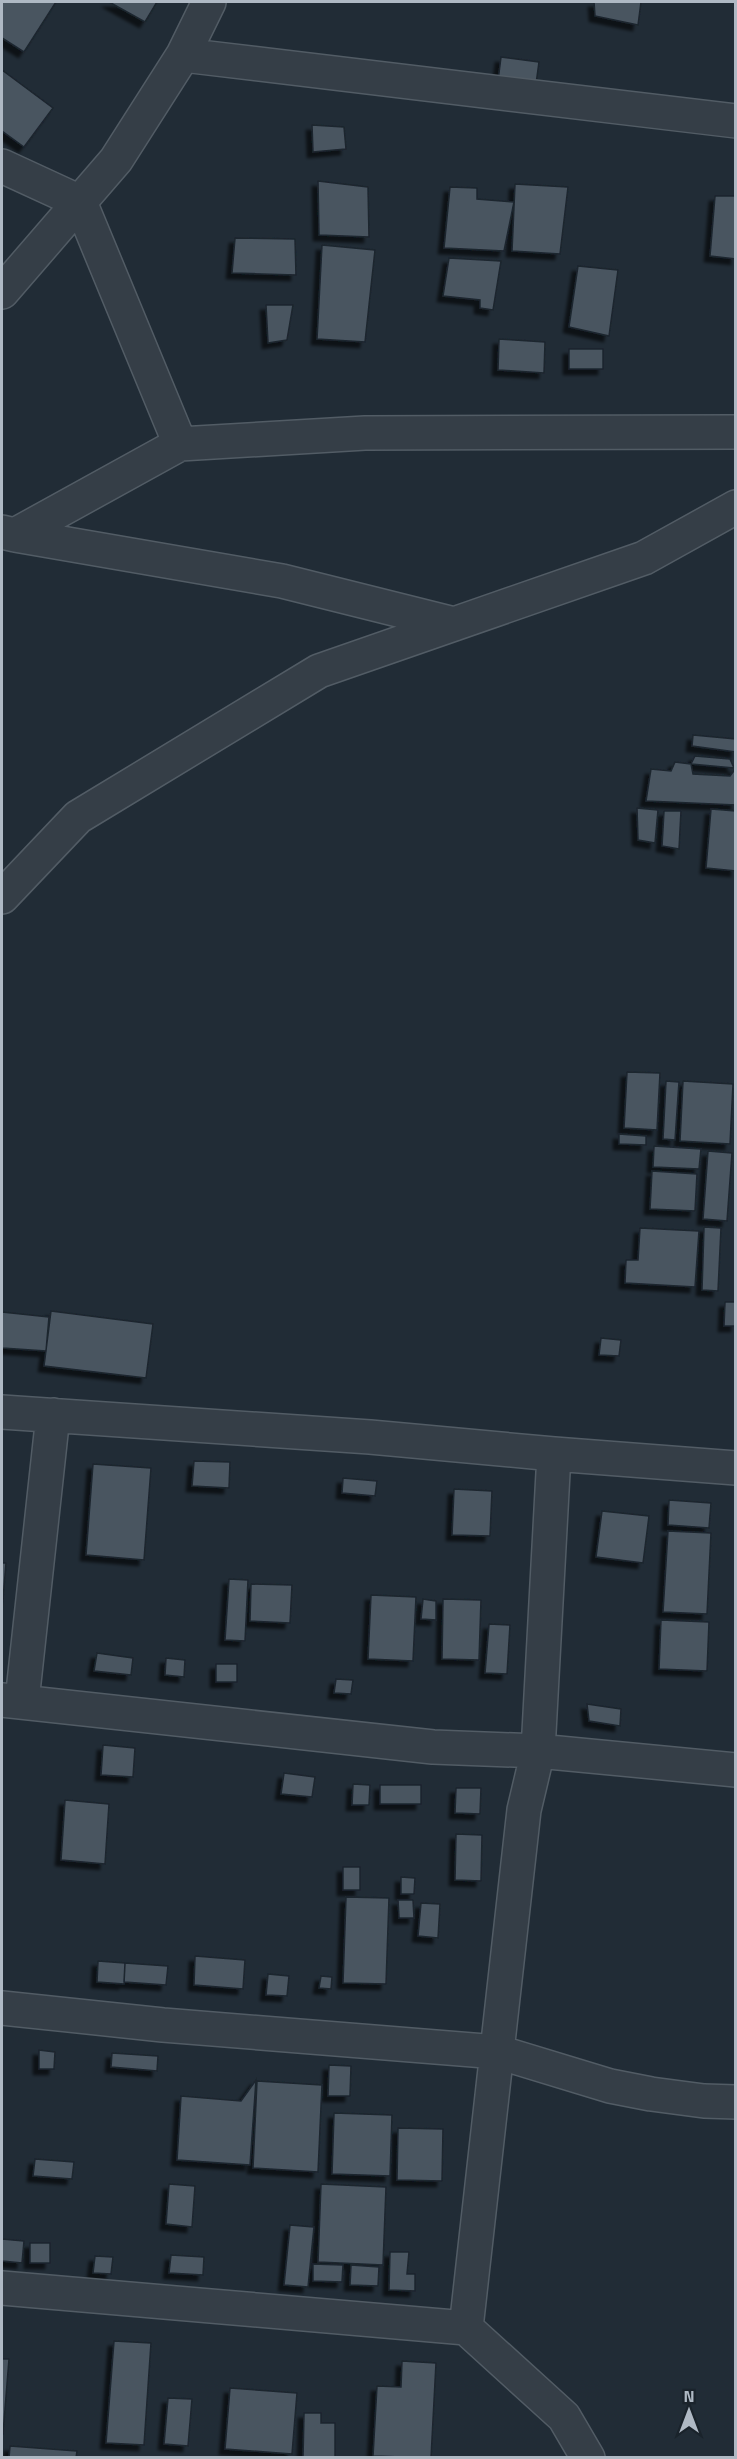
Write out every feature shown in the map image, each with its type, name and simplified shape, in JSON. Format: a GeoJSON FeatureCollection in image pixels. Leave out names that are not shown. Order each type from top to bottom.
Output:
{"type":"FeatureCollection","features":[{"type":"Feature","properties":{"kind":"street"},"geometry":{"type":"LineString","coordinates":[[2,292],[116,160],[183,55],[208,2]]}},
{"type":"Feature","properties":{"kind":"street"},"geometry":{"type":"LineString","coordinates":[[183,55],[735,121]]}},
{"type":"Feature","properties":{"kind":"street"},"geometry":{"type":"LineString","coordinates":[[2,166],[80,202],[180,444]]}},
{"type":"Feature","properties":{"kind":"street"},"geometry":{"type":"LineString","coordinates":[[8,534],[180,444],[364,433],[735,432]]}},
{"type":"Feature","properties":{"kind":"street"},"geometry":{"type":"LineString","coordinates":[[2,897],[78,817],[319,671],[644,558],[735,507]]}},
{"type":"Feature","properties":{"kind":"street"},"geometry":{"type":"LineString","coordinates":[[8,534],[282,581],[454,624]]}},
{"type":"Feature","properties":{"kind":"street"},"geometry":{"type":"LineString","coordinates":[[2,1412],[370,1437],[735,1468]]}},
{"type":"Feature","properties":{"kind":"street"},"geometry":{"type":"LineString","coordinates":[[53,1415],[12,1700],[433,1747],[538,1751],[735,1770]]}},
{"type":"Feature","properties":{"kind":"street"},"geometry":{"type":"LineString","coordinates":[[466,2328],[524,1810],[538,1751],[554,1454]]}},
{"type":"Feature","properties":{"kind":"street"},"geometry":{"type":"LineString","coordinates":[[2,2008],[163,2025],[498,2052],[610,2086],[704,2101],[735,2102]]}},
{"type":"Feature","properties":{"kind":"street"},"geometry":{"type":"LineString","coordinates":[[2,2288],[466,2328],[564,2417],[588,2457]]}},
{"type":"Feature","properties":{"kind":"building"},"geometry":{"type":"Polygon","coordinates":[[[2,2],[56,2],[24,52],[2,38],[2,2]]]}},
{"type":"Feature","properties":{"kind":"building"},"geometry":{"type":"Polygon","coordinates":[[[109,2],[157,2],[145,22],[109,2]]]}},
{"type":"Feature","properties":{"kind":"building"},"geometry":{"type":"Polygon","coordinates":[[[594,2],[641,2],[638,25],[595,16],[594,2]]]}},
{"type":"Feature","properties":{"kind":"building"},"geometry":{"type":"Polygon","coordinates":[[[501,57],[539,62],[536,84],[498,81],[501,57]]]}},
{"type":"Feature","properties":{"kind":"building"},"geometry":{"type":"Polygon","coordinates":[[[2,70],[53,108],[24,147],[2,131],[2,70]]]}},
{"type":"Feature","properties":{"kind":"building"},"geometry":{"type":"Polygon","coordinates":[[[312,125],[344,127],[346,149],[313,152],[312,125]]]}},
{"type":"Feature","properties":{"kind":"building"},"geometry":{"type":"Polygon","coordinates":[[[318,181],[368,187],[369,237],[319,235],[318,181]]]}},
{"type":"Feature","properties":{"kind":"building"},"geometry":{"type":"Polygon","coordinates":[[[515,184],[568,187],[560,254],[512,251],[515,184]]]}},
{"type":"Feature","properties":{"kind":"building"},"geometry":{"type":"Polygon","coordinates":[[[450,187],[477,188],[477,199],[514,202],[504,251],[444,248],[450,187]]]}},
{"type":"Feature","properties":{"kind":"building"},"geometry":{"type":"Polygon","coordinates":[[[715,196],[736,196],[736,259],[710,256],[715,196]]]}},
{"type":"Feature","properties":{"kind":"building"},"geometry":{"type":"Polygon","coordinates":[[[235,238],[295,239],[296,275],[232,273],[235,238]]]}},
{"type":"Feature","properties":{"kind":"building"},"geometry":{"type":"Polygon","coordinates":[[[322,245],[375,250],[365,342],[317,339],[322,245]]]}},
{"type":"Feature","properties":{"kind":"building"},"geometry":{"type":"Polygon","coordinates":[[[449,258],[501,261],[493,310],[480,308],[480,300],[443,296],[449,258]]]}},
{"type":"Feature","properties":{"kind":"building"},"geometry":{"type":"Polygon","coordinates":[[[578,266],[618,270],[609,336],[569,327],[578,266]]]}},
{"type":"Feature","properties":{"kind":"building"},"geometry":{"type":"Polygon","coordinates":[[[266,305],[293,305],[287,340],[268,343],[266,305]]]}},
{"type":"Feature","properties":{"kind":"building"},"geometry":{"type":"Polygon","coordinates":[[[499,339],[545,342],[544,373],[498,370],[499,339]]]}},
{"type":"Feature","properties":{"kind":"building"},"geometry":{"type":"Polygon","coordinates":[[[569,349],[603,349],[603,369],[569,369],[569,349]]]}},
{"type":"Feature","properties":{"kind":"building"},"geometry":{"type":"Polygon","coordinates":[[[693,735],[736,739],[736,752],[692,746],[693,735]]]}},
{"type":"Feature","properties":{"kind":"building"},"geometry":{"type":"Polygon","coordinates":[[[695,756],[730,759],[734,768],[691,764],[695,756]]]}},
{"type":"Feature","properties":{"kind":"building"},"geometry":{"type":"Polygon","coordinates":[[[675,762],[691,764],[693,774],[730,776],[736,768],[736,805],[646,801],[651,769],[671,771],[675,762]]]}},
{"type":"Feature","properties":{"kind":"building"},"geometry":{"type":"Polygon","coordinates":[[[637,808],[658,810],[655,843],[638,840],[637,808]]]}},
{"type":"Feature","properties":{"kind":"building"},"geometry":{"type":"Polygon","coordinates":[[[711,809],[736,811],[736,871],[706,868],[711,809]]]}},
{"type":"Feature","properties":{"kind":"building"},"geometry":{"type":"Polygon","coordinates":[[[664,811],[681,811],[679,849],[662,846],[664,811]]]}},
{"type":"Feature","properties":{"kind":"building"},"geometry":{"type":"Polygon","coordinates":[[[627,1072],[660,1073],[657,1130],[624,1128],[627,1072]]]}},
{"type":"Feature","properties":{"kind":"building"},"geometry":{"type":"Polygon","coordinates":[[[666,1081],[679,1082],[675,1140],[663,1139],[666,1081]]]}},
{"type":"Feature","properties":{"kind":"building"},"geometry":{"type":"Polygon","coordinates":[[[683,1081],[733,1084],[730,1144],[680,1141],[683,1081]]]}},
{"type":"Feature","properties":{"kind":"building"},"geometry":{"type":"Polygon","coordinates":[[[619,1134],[646,1136],[646,1145],[619,1144],[619,1134]]]}},
{"type":"Feature","properties":{"kind":"building"},"geometry":{"type":"Polygon","coordinates":[[[654,1146],[701,1149],[699,1169],[653,1167],[654,1146]]]}},
{"type":"Feature","properties":{"kind":"building"},"geometry":{"type":"Polygon","coordinates":[[[708,1151],[732,1153],[727,1221],[703,1219],[708,1151]]]}},
{"type":"Feature","properties":{"kind":"building"},"geometry":{"type":"Polygon","coordinates":[[[652,1171],[697,1174],[695,1211],[650,1209],[652,1171]]]}},
{"type":"Feature","properties":{"kind":"building"},"geometry":{"type":"Polygon","coordinates":[[[704,1227],[721,1228],[718,1291],[702,1290],[704,1227]]]}},
{"type":"Feature","properties":{"kind":"building"},"geometry":{"type":"Polygon","coordinates":[[[640,1228],[699,1231],[695,1287],[625,1283],[626,1260],[638,1260],[640,1228]]]}},
{"type":"Feature","properties":{"kind":"building"},"geometry":{"type":"Polygon","coordinates":[[[725,1302],[736,1302],[736,1326],[724,1326],[725,1302]]]}},
{"type":"Feature","properties":{"kind":"building"},"geometry":{"type":"Polygon","coordinates":[[[51,1311],[153,1324],[146,1378],[44,1366],[51,1311]]]}},
{"type":"Feature","properties":{"kind":"building"},"geometry":{"type":"Polygon","coordinates":[[[2,1312],[49,1317],[46,1351],[2,1348],[2,1312]]]}},
{"type":"Feature","properties":{"kind":"building"},"geometry":{"type":"Polygon","coordinates":[[[601,1338],[621,1340],[619,1356],[599,1355],[601,1338]]]}},
{"type":"Feature","properties":{"kind":"building"},"geometry":{"type":"Polygon","coordinates":[[[194,1461],[230,1462],[229,1488],[192,1486],[194,1461]]]}},
{"type":"Feature","properties":{"kind":"building"},"geometry":{"type":"Polygon","coordinates":[[[93,1464],[151,1468],[144,1560],[86,1555],[93,1464]]]}},
{"type":"Feature","properties":{"kind":"building"},"geometry":{"type":"Polygon","coordinates":[[[343,1478],[377,1481],[375,1496],[342,1493],[343,1478]]]}},
{"type":"Feature","properties":{"kind":"building"},"geometry":{"type":"Polygon","coordinates":[[[454,1489],[492,1491],[490,1536],[452,1535],[454,1489]]]}},
{"type":"Feature","properties":{"kind":"building"},"geometry":{"type":"Polygon","coordinates":[[[669,1500],[711,1503],[709,1528],[668,1525],[669,1500]]]}},
{"type":"Feature","properties":{"kind":"building"},"geometry":{"type":"Polygon","coordinates":[[[602,1511],[649,1516],[643,1563],[596,1557],[602,1511]]]}},
{"type":"Feature","properties":{"kind":"building"},"geometry":{"type":"Polygon","coordinates":[[[668,1531],[711,1533],[707,1614],[663,1612],[668,1531]]]}},
{"type":"Feature","properties":{"kind":"building"},"geometry":{"type":"Polygon","coordinates":[[[2,1563],[6,1563],[2,1611],[2,1563]]]}},
{"type":"Feature","properties":{"kind":"building"},"geometry":{"type":"Polygon","coordinates":[[[229,1579],[248,1580],[245,1641],[225,1640],[229,1579]]]}},
{"type":"Feature","properties":{"kind":"building"},"geometry":{"type":"Polygon","coordinates":[[[251,1584],[292,1585],[290,1623],[250,1621],[251,1584]]]}},
{"type":"Feature","properties":{"kind":"building"},"geometry":{"type":"Polygon","coordinates":[[[371,1595],[416,1597],[413,1661],[368,1659],[371,1595]]]}},
{"type":"Feature","properties":{"kind":"building"},"geometry":{"type":"Polygon","coordinates":[[[423,1599],[436,1601],[436,1620],[421,1619],[423,1599]]]}},
{"type":"Feature","properties":{"kind":"building"},"geometry":{"type":"Polygon","coordinates":[[[443,1599],[481,1600],[479,1660],[442,1659],[443,1599]]]}},
{"type":"Feature","properties":{"kind":"building"},"geometry":{"type":"Polygon","coordinates":[[[661,1620],[709,1622],[707,1671],[659,1669],[661,1620]]]}},
{"type":"Feature","properties":{"kind":"building"},"geometry":{"type":"Polygon","coordinates":[[[489,1624],[510,1625],[507,1674],[485,1673],[489,1624]]]}},
{"type":"Feature","properties":{"kind":"building"},"geometry":{"type":"Polygon","coordinates":[[[97,1653],[133,1658],[131,1675],[94,1671],[97,1653]]]}},
{"type":"Feature","properties":{"kind":"building"},"geometry":{"type":"Polygon","coordinates":[[[166,1658],[185,1660],[184,1677],[165,1675],[166,1658]]]}},
{"type":"Feature","properties":{"kind":"building"},"geometry":{"type":"Polygon","coordinates":[[[216,1664],[237,1664],[237,1682],[216,1682],[216,1664]]]}},
{"type":"Feature","properties":{"kind":"building"},"geometry":{"type":"Polygon","coordinates":[[[336,1679],[353,1680],[351,1694],[334,1693],[336,1679]]]}},
{"type":"Feature","properties":{"kind":"building"},"geometry":{"type":"Polygon","coordinates":[[[587,1704],[621,1709],[620,1726],[589,1721],[587,1704]]]}},
{"type":"Feature","properties":{"kind":"building"},"geometry":{"type":"Polygon","coordinates":[[[103,1745],[135,1748],[133,1777],[101,1775],[103,1745]]]}},
{"type":"Feature","properties":{"kind":"building"},"geometry":{"type":"Polygon","coordinates":[[[284,1773],[315,1777],[312,1797],[281,1794],[284,1773]]]}},
{"type":"Feature","properties":{"kind":"building"},"geometry":{"type":"Polygon","coordinates":[[[353,1784],[370,1785],[369,1805],[352,1805],[353,1784]]]}},
{"type":"Feature","properties":{"kind":"building"},"geometry":{"type":"Polygon","coordinates":[[[380,1785],[421,1785],[421,1804],[380,1804],[380,1785]]]}},
{"type":"Feature","properties":{"kind":"building"},"geometry":{"type":"Polygon","coordinates":[[[456,1788],[481,1788],[480,1814],[455,1813],[456,1788]]]}},
{"type":"Feature","properties":{"kind":"building"},"geometry":{"type":"Polygon","coordinates":[[[65,1800],[109,1804],[105,1864],[61,1860],[65,1800]]]}},
{"type":"Feature","properties":{"kind":"building"},"geometry":{"type":"Polygon","coordinates":[[[456,1834],[482,1835],[481,1881],[455,1880],[456,1834]]]}},
{"type":"Feature","properties":{"kind":"building"},"geometry":{"type":"Polygon","coordinates":[[[343,1867],[360,1867],[360,1890],[343,1890],[343,1867]]]}},
{"type":"Feature","properties":{"kind":"building"},"geometry":{"type":"Polygon","coordinates":[[[401,1877],[415,1878],[414,1894],[401,1894],[401,1877]]]}},
{"type":"Feature","properties":{"kind":"building"},"geometry":{"type":"Polygon","coordinates":[[[346,1897],[389,1898],[386,1984],[343,1983],[346,1897]]]}},
{"type":"Feature","properties":{"kind":"building"},"geometry":{"type":"Polygon","coordinates":[[[398,1900],[413,1900],[414,1918],[399,1918],[398,1900]]]}},
{"type":"Feature","properties":{"kind":"building"},"geometry":{"type":"Polygon","coordinates":[[[421,1903],[440,1904],[438,1938],[418,1936],[421,1903]]]}},
{"type":"Feature","properties":{"kind":"building"},"geometry":{"type":"Polygon","coordinates":[[[195,1956],[245,1960],[243,1989],[194,1985],[195,1956]]]}},
{"type":"Feature","properties":{"kind":"building"},"geometry":{"type":"Polygon","coordinates":[[[98,1961],[125,1963],[124,1984],[97,1982],[98,1961]]]}},
{"type":"Feature","properties":{"kind":"building"},"geometry":{"type":"Polygon","coordinates":[[[125,1963],[168,1966],[166,1985],[124,1982],[125,1963]]]}},
{"type":"Feature","properties":{"kind":"building"},"geometry":{"type":"Polygon","coordinates":[[[268,1974],[289,1976],[287,1996],[266,1995],[268,1974]]]}},
{"type":"Feature","properties":{"kind":"building"},"geometry":{"type":"Polygon","coordinates":[[[321,1976],[332,1977],[331,1989],[319,1988],[321,1976]]]}},
{"type":"Feature","properties":{"kind":"building"},"geometry":{"type":"Polygon","coordinates":[[[39,2050],[55,2052],[54,2069],[39,2069],[39,2050]]]}},
{"type":"Feature","properties":{"kind":"building"},"geometry":{"type":"Polygon","coordinates":[[[112,2053],[158,2056],[157,2071],[111,2067],[112,2053]]]}},
{"type":"Feature","properties":{"kind":"building"},"geometry":{"type":"Polygon","coordinates":[[[329,2065],[351,2066],[350,2096],[328,2096],[329,2065]]]}},
{"type":"Feature","properties":{"kind":"building"},"geometry":{"type":"Polygon","coordinates":[[[256,2080],[250,2165],[177,2160],[181,2096],[241,2101],[256,2080]]]}},
{"type":"Feature","properties":{"kind":"building"},"geometry":{"type":"Polygon","coordinates":[[[257,2081],[322,2085],[318,2172],[253,2168],[257,2081]]]}},
{"type":"Feature","properties":{"kind":"building"},"geometry":{"type":"Polygon","coordinates":[[[334,2113],[392,2115],[390,2176],[332,2174],[334,2113]]]}},
{"type":"Feature","properties":{"kind":"building"},"geometry":{"type":"Polygon","coordinates":[[[398,2128],[443,2129],[442,2181],[397,2180],[398,2128]]]}},
{"type":"Feature","properties":{"kind":"building"},"geometry":{"type":"Polygon","coordinates":[[[35,2159],[74,2162],[72,2179],[33,2176],[35,2159]]]}},
{"type":"Feature","properties":{"kind":"building"},"geometry":{"type":"Polygon","coordinates":[[[169,2184],[195,2186],[192,2227],[166,2224],[169,2184]]]}},
{"type":"Feature","properties":{"kind":"building"},"geometry":{"type":"Polygon","coordinates":[[[321,2184],[386,2187],[383,2265],[318,2262],[321,2184]]]}},
{"type":"Feature","properties":{"kind":"building"},"geometry":{"type":"Polygon","coordinates":[[[290,2225],[314,2227],[308,2287],[284,2285],[290,2225]]]}},
{"type":"Feature","properties":{"kind":"building"},"geometry":{"type":"Polygon","coordinates":[[[2,2239],[24,2241],[22,2263],[2,2261],[2,2239]]]}},
{"type":"Feature","properties":{"kind":"building"},"geometry":{"type":"Polygon","coordinates":[[[30,2243],[50,2243],[50,2263],[30,2263],[30,2243]]]}},
{"type":"Feature","properties":{"kind":"building"},"geometry":{"type":"Polygon","coordinates":[[[390,2252],[409,2252],[407,2274],[415,2274],[415,2291],[389,2290],[390,2252]]]}},
{"type":"Feature","properties":{"kind":"building"},"geometry":{"type":"Polygon","coordinates":[[[171,2255],[204,2257],[203,2275],[169,2273],[171,2255]]]}},
{"type":"Feature","properties":{"kind":"building"},"geometry":{"type":"Polygon","coordinates":[[[95,2256],[113,2257],[111,2274],[93,2273],[95,2256]]]}},
{"type":"Feature","properties":{"kind":"building"},"geometry":{"type":"Polygon","coordinates":[[[313,2264],[343,2265],[342,2282],[313,2281],[313,2264]]]}},
{"type":"Feature","properties":{"kind":"building"},"geometry":{"type":"Polygon","coordinates":[[[351,2265],[379,2267],[378,2286],[350,2285],[351,2265]]]}},
{"type":"Feature","properties":{"kind":"building"},"geometry":{"type":"Polygon","coordinates":[[[114,2341],[151,2343],[144,2445],[106,2443],[114,2341]]]}},
{"type":"Feature","properties":{"kind":"building"},"geometry":{"type":"Polygon","coordinates":[[[2,2359],[9,2359],[3,2434],[2,2434],[2,2359]]]}},
{"type":"Feature","properties":{"kind":"building"},"geometry":{"type":"Polygon","coordinates":[[[402,2361],[436,2363],[431,2458],[373,2456],[377,2386],[401,2387],[402,2361]]]}},
{"type":"Feature","properties":{"kind":"building"},"geometry":{"type":"Polygon","coordinates":[[[230,2388],[297,2393],[292,2454],[225,2449],[230,2388]]]}},
{"type":"Feature","properties":{"kind":"building"},"geometry":{"type":"Polygon","coordinates":[[[168,2398],[192,2399],[188,2446],[164,2444],[168,2398]]]}},
{"type":"Feature","properties":{"kind":"building"},"geometry":{"type":"Polygon","coordinates":[[[304,2413],[321,2413],[321,2423],[335,2423],[335,2458],[303,2458],[304,2413]]]}},
{"type":"Feature","properties":{"kind":"building"},"geometry":{"type":"Polygon","coordinates":[[[10,2446],[77,2451],[76,2458],[9,2458],[10,2446]]]}}]}
